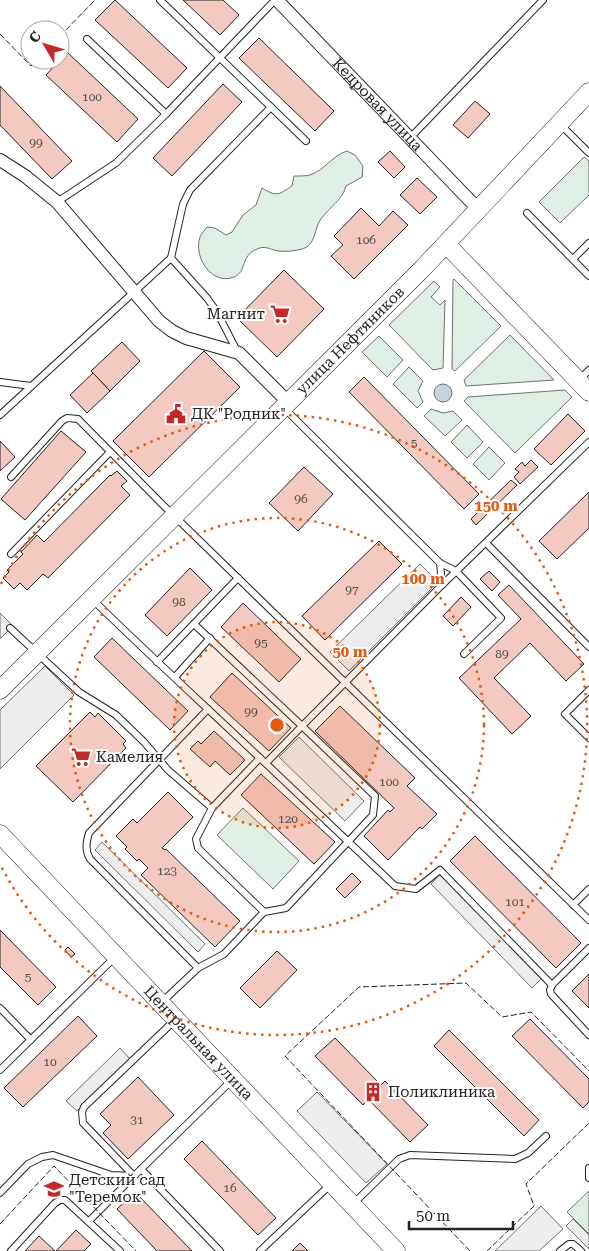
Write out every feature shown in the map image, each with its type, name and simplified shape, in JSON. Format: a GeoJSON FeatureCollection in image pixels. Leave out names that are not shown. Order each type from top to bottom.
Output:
{"type":"FeatureCollection","features":[{"type":"Feature","properties":{"kind":"street","name":"Кедровая улица"},"geometry":{"type":"LineString","coordinates":[[276,0],[478,209]]}},
{"type":"Feature","properties":{"kind":"street","name":"улица Нефтяников"},"geometry":{"type":"LineString","coordinates":[[0,690],[446,244],[589,92]]}},
{"type":"Feature","properties":{"kind":"street"},"geometry":{"type":"LineString","coordinates":[[2,165],[25,176],[57,202],[159,321],[172,331],[186,338],[239,353],[286,405]]}},
{"type":"Feature","properties":{"kind":"street"},"geometry":{"type":"LineString","coordinates":[[446,244],[585,381]]}},
{"type":"Feature","properties":{"kind":"street","name":"Центральная улица"},"geometry":{"type":"LineString","coordinates":[[0,834],[396,1251]]}},
{"type":"Feature","properties":{"kind":"lane"},"geometry":{"type":"LineString","coordinates":[[160,0],[306,141]]}},
{"type":"Feature","properties":{"kind":"lane"},"geometry":{"type":"LineString","coordinates":[[57,202],[116,163],[276,0]]}},
{"type":"Feature","properties":{"kind":"lane"},"geometry":{"type":"LineString","coordinates":[[409,138],[543,0]]}},
{"type":"Feature","properties":{"kind":"lane"},"geometry":{"type":"LineString","coordinates":[[87,39],[166,114]]}},
{"type":"Feature","properties":{"kind":"lane"},"geometry":{"type":"LineString","coordinates":[[0,415],[171,258],[183,204],[190,190],[271,107]]}},
{"type":"Feature","properties":{"kind":"lane"},"geometry":{"type":"LineString","coordinates":[[559,123],[589,153]]}},
{"type":"Feature","properties":{"kind":"lane"},"geometry":{"type":"LineString","coordinates":[[527,213],[589,276]]}},
{"type":"Feature","properties":{"kind":"lane"},"geometry":{"type":"LineString","coordinates":[[573,259],[589,243]]}},
{"type":"Feature","properties":{"kind":"lane"},"geometry":{"type":"LineString","coordinates":[[171,258],[207,298],[217,312],[239,353]]}},
{"type":"Feature","properties":{"kind":"lane"},"geometry":{"type":"LineString","coordinates":[[0,382],[31,386]]}},
{"type":"Feature","properties":{"kind":"lane"},"geometry":{"type":"LineString","coordinates":[[286,405],[440,563],[456,572],[501,618],[464,654]]}},
{"type":"Feature","properties":{"kind":"lane"},"geometry":{"type":"LineString","coordinates":[[11,477],[62,421],[67,418],[78,419],[174,516],[589,920]]}},
{"type":"Feature","properties":{"kind":"lane"},"geometry":{"type":"LineString","coordinates":[[266,763],[442,585],[589,442]]}},
{"type":"Feature","properties":{"kind":"lane"},"geometry":{"type":"LineString","coordinates":[[11,554],[110,452]]}},
{"type":"Feature","properties":{"kind":"lane"},"geometry":{"type":"LineString","coordinates":[[486,543],[589,647]]}},
{"type":"Feature","properties":{"kind":"lane"},"geometry":{"type":"LineString","coordinates":[[440,563],[442,585]]}},
{"type":"Feature","properties":{"kind":"lane"},"geometry":{"type":"LineString","coordinates":[[157,662],[238,578]]}},
{"type":"Feature","properties":{"kind":"lane"},"geometry":{"type":"LineString","coordinates":[[92,598],[157,662],[395,886],[416,889],[440,870],[552,985]]}},
{"type":"Feature","properties":{"kind":"lane"},"geometry":{"type":"LineString","coordinates":[[161,1003],[198,968],[224,954],[264,912],[286,908],[373,815],[375,796],[194,624]]}},
{"type":"Feature","properties":{"kind":"lane"},"geometry":{"type":"LineString","coordinates":[[10,628],[78,692],[116,715],[144,742],[168,770],[212,808]]}},
{"type":"Feature","properties":{"kind":"lane"},"geometry":{"type":"LineString","coordinates":[[174,677],[210,638]]}},
{"type":"Feature","properties":{"kind":"lane"},"geometry":{"type":"LineString","coordinates":[[589,690],[565,714],[589,738]]}},
{"type":"Feature","properties":{"kind":"lane"},"geometry":{"type":"LineString","coordinates":[[198,968],[90,859],[86,842],[89,833],[208,709]]}},
{"type":"Feature","properties":{"kind":"lane"},"geometry":{"type":"LineString","coordinates":[[260,758],[212,808],[196,839],[198,848],[264,912]]}},
{"type":"Feature","properties":{"kind":"lane"},"geometry":{"type":"LineString","coordinates":[[573,905],[589,889]]}},
{"type":"Feature","properties":{"kind":"lane"},"geometry":{"type":"LineString","coordinates":[[589,948],[552,985],[550,990],[551,994],[589,1034]]}},
{"type":"Feature","properties":{"kind":"lane"},"geometry":{"type":"LineString","coordinates":[[0,1070],[116,956]]}},
{"type":"Feature","properties":{"kind":"lane"},"geometry":{"type":"LineString","coordinates":[[0,1008],[31,1040]]}},
{"type":"Feature","properties":{"kind":"lane"},"geometry":{"type":"LineString","coordinates":[[134,1176],[83,1123],[82,1112],[176,1019]]}},
{"type":"Feature","properties":{"kind":"lane"},"geometry":{"type":"LineString","coordinates":[[89,1221],[232,1079]]}},
{"type":"Feature","properties":{"kind":"lane"},"geometry":{"type":"LineString","coordinates":[[352,1204],[399,1159],[410,1155],[515,1159],[528,1153],[546,1136]]}},
{"type":"Feature","properties":{"kind":"lane"},"geometry":{"type":"LineString","coordinates":[[0,1193],[28,1164],[42,1157],[53,1155],[111,1175],[134,1176]]}},
{"type":"Feature","properties":{"kind":"lane"},"geometry":{"type":"LineString","coordinates":[[589,1168],[589,1178]]}},
{"type":"Feature","properties":{"kind":"lane"},"geometry":{"type":"LineString","coordinates":[[141,1169],[220,1251]]}},
{"type":"Feature","properties":{"kind":"lane"},"geometry":{"type":"LineString","coordinates":[[260,1251],[332,1183]]}},
{"type":"Feature","properties":{"kind":"lane"},"geometry":{"type":"LineString","coordinates":[[11,1251],[55,1203],[60,1200],[70,1203],[120,1251]]}},
{"type":"Feature","properties":{"kind":"lane"},"geometry":{"type":"LineString","coordinates":[[560,1251],[569,1244],[573,1244],[582,1251]]}},
{"type":"Feature","properties":{"kind":"green space"},"geometry":{"type":"Polygon","coordinates":[[[347,151],[355,155],[363,166],[362,177],[346,186],[339,200],[321,219],[312,241],[307,247],[287,251],[266,248],[257,249],[248,256],[238,275],[226,279],[212,274],[206,268],[199,253],[199,245],[201,236],[207,227],[215,228],[226,235],[232,232],[243,215],[256,205],[262,188],[274,194],[280,193],[292,186],[294,176],[315,173],[337,156],[347,151]]]}},
{"type":"Feature","properties":{"kind":"green space"},"geometry":{"type":"Polygon","coordinates":[[[584,157],[589,161],[589,195],[560,223],[539,202],[584,157]]]}},
{"type":"Feature","properties":{"kind":"green space"},"geometry":{"type":"Polygon","coordinates":[[[454,279],[501,326],[455,371],[452,369],[454,279]]]}},
{"type":"Feature","properties":{"kind":"green space"},"geometry":{"type":"Polygon","coordinates":[[[434,281],[440,287],[431,297],[440,305],[445,300],[443,368],[433,370],[389,325],[434,281]]]}},
{"type":"Feature","properties":{"kind":"green space"},"geometry":{"type":"Polygon","coordinates":[[[510,335],[554,380],[466,386],[464,380],[510,335]]]}},
{"type":"Feature","properties":{"kind":"green space"},"geometry":{"type":"Polygon","coordinates":[[[379,336],[403,360],[387,377],[362,352],[379,336]]]}},
{"type":"Feature","properties":{"kind":"green space"},"geometry":{"type":"Polygon","coordinates":[[[409,367],[423,381],[418,391],[423,402],[417,408],[393,384],[409,367]]]}},
{"type":"Feature","properties":{"kind":"green space"},"geometry":{"type":"Polygon","coordinates":[[[565,390],[572,397],[515,453],[464,401],[468,397],[565,390]]]}},
{"type":"Feature","properties":{"kind":"green space"},"geometry":{"type":"Polygon","coordinates":[[[431,409],[443,413],[453,411],[462,420],[445,436],[424,416],[431,409]]]}},
{"type":"Feature","properties":{"kind":"green space"},"geometry":{"type":"Polygon","coordinates":[[[467,425],[483,442],[467,458],[451,442],[467,425]]]}},
{"type":"Feature","properties":{"kind":"green space"},"geometry":{"type":"Polygon","coordinates":[[[489,447],[505,463],[489,480],[473,464],[489,447]]]}},
{"type":"Feature","properties":{"kind":"green space"},"geometry":{"type":"Polygon","coordinates":[[[243,808],[299,861],[273,889],[217,835],[243,808]]]}},
{"type":"Feature","properties":{"kind":"green space"},"geometry":{"type":"Polygon","coordinates":[[[589,1191],[589,1234],[567,1212],[589,1191]]]}},
{"type":"Feature","properties":{"kind":"shaded area"},"geometry":{"type":"Polygon","coordinates":[[[443,384],[449,387],[452,393],[449,399],[443,402],[437,399],[434,393],[437,387],[443,384]]]}},
{"type":"Feature","properties":{"kind":"shaded area"},"geometry":{"type":"Polygon","coordinates":[[[420,564],[438,582],[349,671],[330,652],[420,564]]]}},
{"type":"Feature","properties":{"kind":"shaded area"},"geometry":{"type":"Polygon","coordinates":[[[0,613],[13,626],[0,639],[0,613]]]}},
{"type":"Feature","properties":{"kind":"shaded area"},"geometry":{"type":"Polygon","coordinates":[[[45,666],[74,695],[0,769],[0,710],[45,666]]]}},
{"type":"Feature","properties":{"kind":"shaded area"},"geometry":{"type":"Polygon","coordinates":[[[299,737],[364,801],[345,821],[279,757],[299,737]]]}},
{"type":"Feature","properties":{"kind":"shaded area"},"geometry":{"type":"Polygon","coordinates":[[[102,842],[205,944],[198,952],[95,850],[102,842]]]}},
{"type":"Feature","properties":{"kind":"shaded area"},"geometry":{"type":"Polygon","coordinates":[[[441,873],[543,977],[532,988],[431,884],[441,873]]]}},
{"type":"Feature","properties":{"kind":"shaded area"},"geometry":{"type":"Polygon","coordinates":[[[120,1048],[130,1059],[77,1111],[66,1101],[120,1048]]]}},
{"type":"Feature","properties":{"kind":"shaded area"},"geometry":{"type":"Polygon","coordinates":[[[317,1092],[387,1164],[366,1183],[297,1111],[317,1092]]]}},
{"type":"Feature","properties":{"kind":"shaded area"},"geometry":{"type":"Polygon","coordinates":[[[541,1206],[563,1229],[539,1251],[495,1251],[541,1206]]]}},
{"type":"Feature","properties":{"kind":"shaded area"},"geometry":{"type":"Polygon","coordinates":[[[573,1219],[589,1235],[589,1249],[566,1226],[573,1219]]]}},
{"type":"Feature","properties":{"kind":"building"},"geometry":{"type":"Polygon","coordinates":[[[115,0],[187,68],[168,88],[95,20],[115,0]]]}},
{"type":"Feature","properties":{"kind":"building"},"geometry":{"type":"Polygon","coordinates":[[[183,0],[223,0],[239,15],[220,35],[183,0]]]}},
{"type":"Feature","properties":{"kind":"building"},"geometry":{"type":"Polygon","coordinates":[[[259,38],[334,111],[315,131],[239,58],[259,38]]]}},
{"type":"Feature","properties":{"kind":"building"},"geometry":{"type":"Polygon","coordinates":[[[70,55],[138,119],[117,142],[46,75],[51,70],[70,70],[70,55]]]}},
{"type":"Feature","properties":{"kind":"building"},"geometry":{"type":"Polygon","coordinates":[[[223,84],[242,102],[172,176],[153,158],[223,84]]]}},
{"type":"Feature","properties":{"kind":"building"},"geometry":{"type":"Polygon","coordinates":[[[0,86],[72,161],[52,179],[0,125],[0,86]]]}},
{"type":"Feature","properties":{"kind":"building"},"geometry":{"type":"Polygon","coordinates":[[[475,101],[490,114],[468,138],[453,125],[475,101]]]}},
{"type":"Feature","properties":{"kind":"building"},"geometry":{"type":"Polygon","coordinates":[[[390,151],[405,167],[394,178],[378,162],[390,151]]]}},
{"type":"Feature","properties":{"kind":"building"},"geometry":{"type":"Polygon","coordinates":[[[417,178],[437,197],[420,214],[400,195],[417,178]]]}},
{"type":"Feature","properties":{"kind":"building"},"geometry":{"type":"Polygon","coordinates":[[[361,208],[379,226],[393,211],[408,225],[354,279],[331,256],[343,245],[334,236],[361,208]]]}},
{"type":"Feature","properties":{"kind":"building","name":"Магнит"},"geometry":{"type":"Polygon","coordinates":[[[284,270],[324,309],[277,357],[237,318],[284,270]]]}},
{"type":"Feature","properties":{"kind":"building"},"geometry":{"type":"Polygon","coordinates":[[[122,342],[140,361],[110,391],[91,371],[122,342]]]}},
{"type":"Feature","properties":{"kind":"building","name":"ДК \"Родник\""},"geometry":{"type":"Polygon","coordinates":[[[204,351],[240,387],[149,477],[113,441],[204,351]]]}},
{"type":"Feature","properties":{"kind":"building"},"geometry":{"type":"Polygon","coordinates":[[[93,373],[110,391],[87,413],[70,395],[93,373]]]}},
{"type":"Feature","properties":{"kind":"building"},"geometry":{"type":"Polygon","coordinates":[[[364,377],[479,494],[464,509],[349,392],[364,377]]]}},
{"type":"Feature","properties":{"kind":"building"},"geometry":{"type":"Polygon","coordinates":[[[568,414],[585,431],[551,465],[534,449],[568,414]]]}},
{"type":"Feature","properties":{"kind":"building"},"geometry":{"type":"Polygon","coordinates":[[[61,431],[86,452],[25,520],[1,499],[61,431]]]}},
{"type":"Feature","properties":{"kind":"building"},"geometry":{"type":"Polygon","coordinates":[[[0,441],[15,457],[0,471],[0,441]]]}},
{"type":"Feature","properties":{"kind":"building"},"geometry":{"type":"Polygon","coordinates":[[[531,460],[538,467],[520,484],[514,477],[519,472],[515,469],[522,462],[525,466],[531,460]]]}},
{"type":"Feature","properties":{"kind":"building"},"geometry":{"type":"Polygon","coordinates":[[[304,467],[333,494],[298,531],[269,503],[304,467]]]}},
{"type":"Feature","properties":{"kind":"building"},"geometry":{"type":"Polygon","coordinates":[[[117,471],[127,481],[121,486],[130,495],[48,578],[43,574],[27,590],[20,583],[14,589],[3,578],[9,572],[7,570],[23,554],[21,552],[37,535],[44,542],[110,475],[117,471]]]}},
{"type":"Feature","properties":{"kind":"building"},"geometry":{"type":"Polygon","coordinates":[[[511,480],[517,485],[476,525],[471,519],[511,480]]]}},
{"type":"Feature","properties":{"kind":"building"},"geometry":{"type":"Polygon","coordinates":[[[589,492],[589,528],[557,559],[539,541],[589,492]]]}},
{"type":"Feature","properties":{"kind":"building"},"geometry":{"type":"Polygon","coordinates":[[[379,541],[402,564],[325,640],[302,616],[379,541]]]}},
{"type":"Feature","properties":{"kind":"building"},"geometry":{"type":"Polygon","coordinates":[[[190,568],[212,590],[167,636],[145,615],[190,568]]]}},
{"type":"Feature","properties":{"kind":"building"},"geometry":{"type":"Polygon","coordinates":[[[489,571],[500,582],[492,591],[480,579],[489,571]]]}},
{"type":"Feature","properties":{"kind":"building"},"geometry":{"type":"Polygon","coordinates":[[[509,585],[584,664],[566,681],[530,643],[494,678],[531,716],[512,734],[459,678],[521,619],[498,595],[509,585]]]}},
{"type":"Feature","properties":{"kind":"building"},"geometry":{"type":"Polygon","coordinates":[[[461,597],[471,607],[453,626],[443,616],[461,597]]]}},
{"type":"Feature","properties":{"kind":"building"},"geometry":{"type":"Polygon","coordinates":[[[243,603],[301,659],[279,682],[221,627],[243,603]]]}},
{"type":"Feature","properties":{"kind":"building"},"geometry":{"type":"Polygon","coordinates":[[[112,638],[188,711],[170,730],[94,657],[112,638]]]}},
{"type":"Feature","properties":{"kind":"building"},"geometry":{"type":"Polygon","coordinates":[[[232,673],[291,728],[269,751],[210,697],[232,673]]]}},
{"type":"Feature","properties":{"kind":"building"},"geometry":{"type":"Polygon","coordinates":[[[340,706],[415,778],[407,786],[437,814],[422,829],[420,827],[388,860],[364,836],[388,810],[390,812],[394,808],[315,731],[340,706]]]}},
{"type":"Feature","properties":{"kind":"building","name":"Камелия"},"geometry":{"type":"Polygon","coordinates":[[[90,712],[95,717],[98,713],[126,741],[123,744],[126,748],[73,802],[36,766],[90,712]]]}},
{"type":"Feature","properties":{"kind":"building"},"geometry":{"type":"Polygon","coordinates":[[[214,731],[245,760],[230,775],[215,761],[210,767],[190,749],[198,741],[201,744],[214,731]]]}},
{"type":"Feature","properties":{"kind":"building"},"geometry":{"type":"Polygon","coordinates":[[[261,774],[335,842],[314,864],[241,795],[261,774]]]}},
{"type":"Feature","properties":{"kind":"building"},"geometry":{"type":"Polygon","coordinates":[[[168,792],[193,817],[162,848],[166,849],[240,921],[215,947],[141,875],[148,868],[139,859],[137,861],[125,849],[127,847],[116,836],[133,819],[137,823],[168,792]]]}},
{"type":"Feature","properties":{"kind":"building"},"geometry":{"type":"Polygon","coordinates":[[[475,836],[581,943],[556,968],[450,861],[475,836]]]}},
{"type":"Feature","properties":{"kind":"building"},"geometry":{"type":"Polygon","coordinates":[[[352,873],[361,882],[345,898],[336,889],[352,873]]]}},
{"type":"Feature","properties":{"kind":"building"},"geometry":{"type":"Polygon","coordinates":[[[0,930],[56,987],[38,1005],[0,967],[0,930]]]}},
{"type":"Feature","properties":{"kind":"building"},"geometry":{"type":"Polygon","coordinates":[[[68,947],[75,954],[71,957],[65,950],[68,947]]]}},
{"type":"Feature","properties":{"kind":"building"},"geometry":{"type":"Polygon","coordinates":[[[277,951],[297,970],[260,1008],[240,988],[277,951]]]}},
{"type":"Feature","properties":{"kind":"building"},"geometry":{"type":"Polygon","coordinates":[[[589,974],[589,1008],[572,991],[589,974]]]}},
{"type":"Feature","properties":{"kind":"building"},"geometry":{"type":"Polygon","coordinates":[[[78,1016],[97,1036],[23,1107],[4,1088],[78,1016]]]}},
{"type":"Feature","properties":{"kind":"building"},"geometry":{"type":"Polygon","coordinates":[[[530,1019],[589,1079],[589,1102],[583,1108],[512,1036],[530,1019]]]}},
{"type":"Feature","properties":{"kind":"building"},"geometry":{"type":"Polygon","coordinates":[[[449,1030],[539,1120],[524,1136],[434,1046],[449,1030]]]}},
{"type":"Feature","properties":{"kind":"building","name":"Поликлиника"},"geometry":{"type":"Polygon","coordinates":[[[335,1038],[381,1085],[385,1081],[428,1125],[410,1142],[368,1099],[363,1105],[315,1056],[335,1038]]]}},
{"type":"Feature","properties":{"kind":"building"},"geometry":{"type":"Polygon","coordinates":[[[138,1077],[174,1115],[128,1159],[103,1133],[111,1125],[100,1114],[138,1077]]]}},
{"type":"Feature","properties":{"kind":"building"},"geometry":{"type":"Polygon","coordinates":[[[202,1141],[276,1218],[258,1235],[184,1159],[202,1141]]]}},
{"type":"Feature","properties":{"kind":"building"},"geometry":{"type":"Polygon","coordinates":[[[135,1192],[192,1251],[157,1251],[117,1209],[135,1192]]]}},
{"type":"Feature","properties":{"kind":"building"},"geometry":{"type":"Polygon","coordinates":[[[76,1230],[91,1244],[84,1251],[56,1251],[76,1230]]]}},
{"type":"Feature","properties":{"kind":"building"},"geometry":{"type":"Polygon","coordinates":[[[39,1236],[55,1251],[25,1251],[39,1236]]]}},
{"type":"Feature","properties":{"kind":"building"},"geometry":{"type":"Polygon","coordinates":[[[300,1243],[308,1251],[292,1251],[300,1243]]]}},
{"type":"Feature","properties":{"kind":"fence"},"geometry":{"type":"LineString","coordinates":[[70,26],[95,0]]}},
{"type":"Feature","properties":{"kind":"fence"},"geometry":{"type":"LineString","coordinates":[[0,34],[20,55]]}},
{"type":"Feature","properties":{"kind":"fence"},"geometry":{"type":"LineString","coordinates":[[470,1251],[285,1056],[359,987],[466,983],[502,1017],[531,1012],[589,1071]]}},
{"type":"Feature","properties":{"kind":"fence"},"geometry":{"type":"LineString","coordinates":[[487,1251],[534,1206],[526,1184],[589,1123]]}},
{"type":"Feature","properties":{"kind":"fence"},"geometry":{"type":"LineString","coordinates":[[0,1224],[54,1166],[136,1251]]}},
{"type":"Feature","properties":{"kind":"place","name":"Магнит"},"geometry":{"type":"Point","coordinates":[280,314]}},
{"type":"Feature","properties":{"kind":"place","name":"ДК \"Родник\""},"geometry":{"type":"Point","coordinates":[176,414]}},
{"type":"Feature","properties":{"kind":"place","name":"Камелия"},"geometry":{"type":"Point","coordinates":[81,757]}},
{"type":"Feature","properties":{"kind":"place","name":"Поликлиника"},"geometry":{"type":"Point","coordinates":[373,1092]}},
{"type":"Feature","properties":{"kind":"place","name":"Детский сад \"Теремок\""},"geometry":{"type":"Point","coordinates":[54,1189]}}]}
